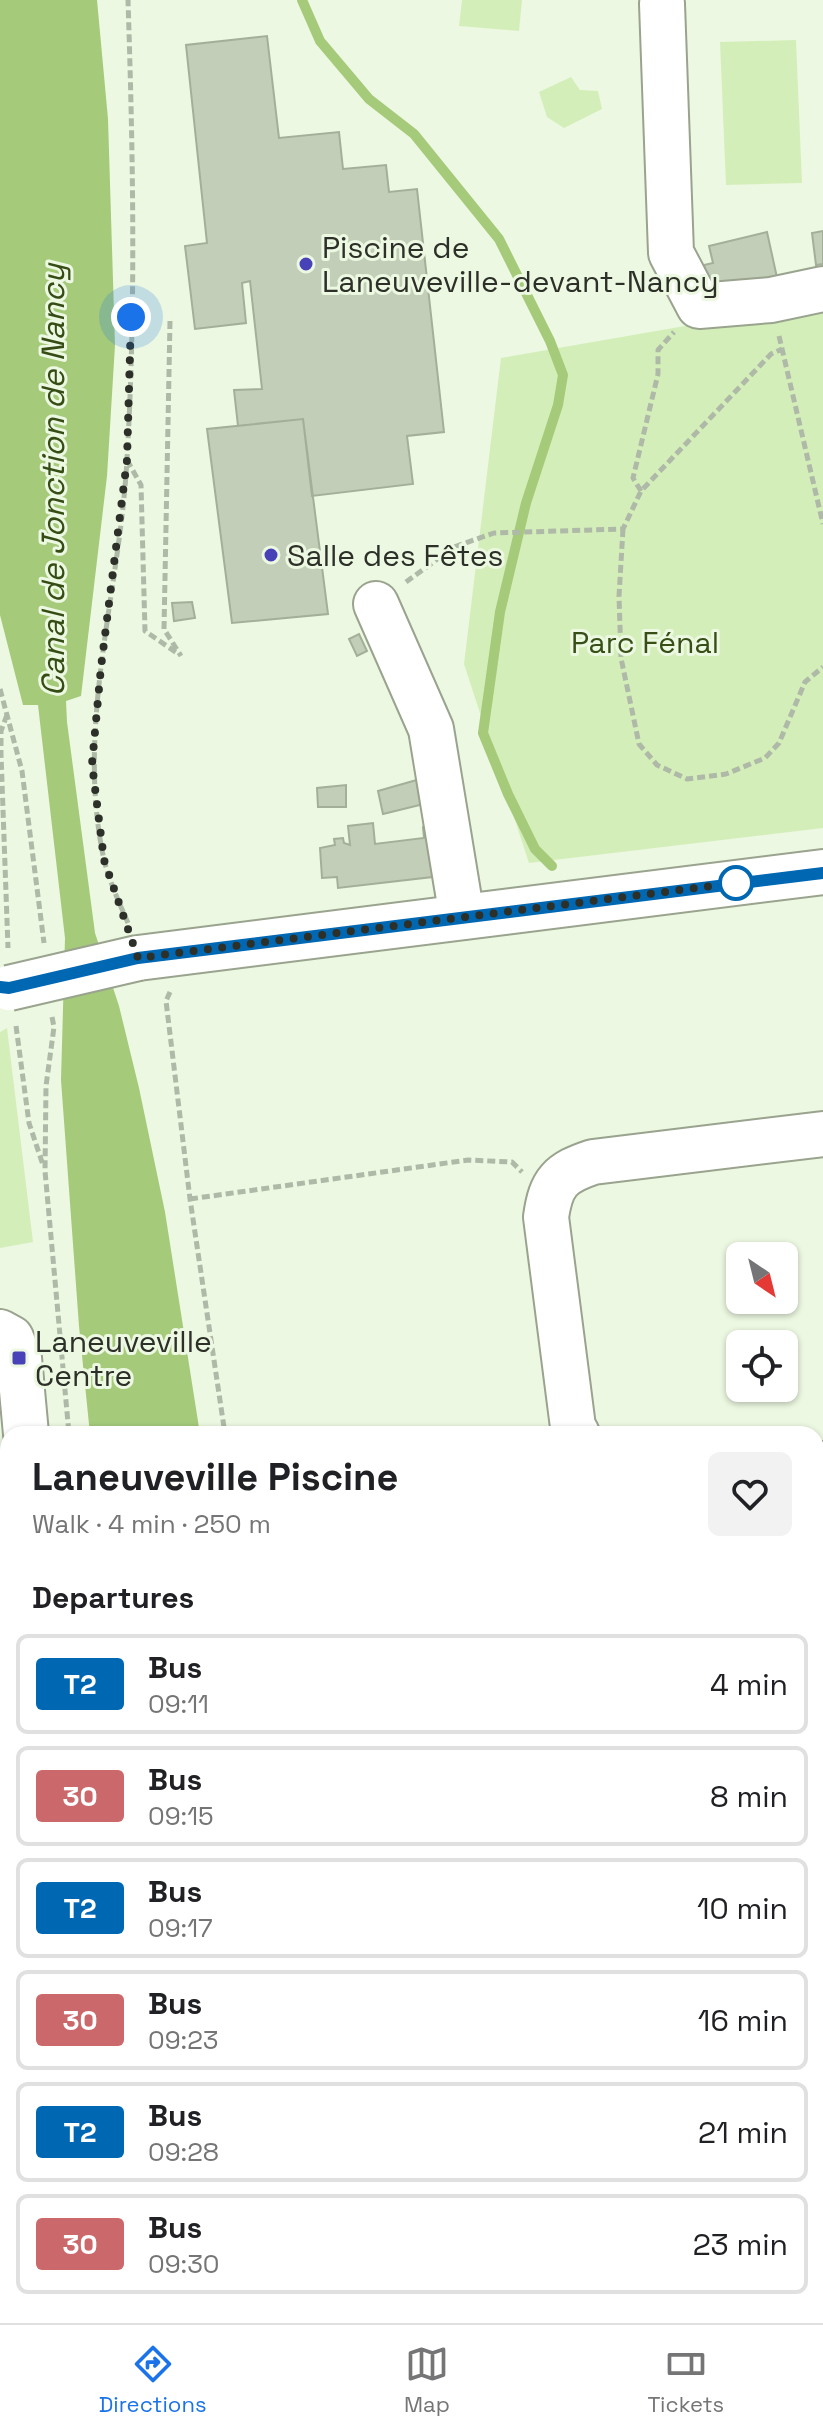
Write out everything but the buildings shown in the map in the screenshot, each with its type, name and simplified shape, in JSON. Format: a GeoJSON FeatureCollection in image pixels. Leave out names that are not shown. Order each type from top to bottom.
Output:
{"type":"FeatureCollection","features":[{"type":"Feature","properties":{"kind":"main road"},"geometry":{"type":"LineString","coordinates":[[662,4],[671,253],[699,306],[771,300],[823,289]]}},
{"type":"Feature","properties":{"kind":"main road"},"geometry":{"type":"LineString","coordinates":[[376,604],[431,729],[462,917]]}},
{"type":"Feature","properties":{"kind":"main road"},"geometry":{"type":"LineString","coordinates":[[3,990],[138,958],[823,872]]}},
{"type":"Feature","properties":{"kind":"main road"},"geometry":{"type":"LineString","coordinates":[[573,1426],[546,1217],[549,1197],[557,1181],[573,1169],[593,1162],[823,1134]]}},
{"type":"Feature","properties":{"kind":"main road"},"geometry":{"type":"LineString","coordinates":[[0,1332],[11,1338],[19,1358],[25,1426]]}},
{"type":"Feature","properties":{"kind":"path"},"geometry":{"type":"LineString","coordinates":[[128,0],[134,173],[127,460],[92,764],[104,860],[138,958]]}},
{"type":"Feature","properties":{"kind":"path"},"geometry":{"type":"LineString","coordinates":[[771,300],[823,524]]}},
{"type":"Feature","properties":{"kind":"path"},"geometry":{"type":"LineString","coordinates":[[641,491],[633,478],[658,374],[658,350],[699,306]]}},
{"type":"Feature","properties":{"kind":"path"},"geometry":{"type":"LineString","coordinates":[[127,460],[141,485],[145,631],[181,656],[164,629],[170,321]]}},
{"type":"Feature","properties":{"kind":"path"},"geometry":{"type":"LineString","coordinates":[[782,349],[771,354],[641,491],[623,529],[619,596],[621,658],[639,744],[657,765],[687,779],[726,774],[765,758],[779,743],[805,682],[823,667]]}},
{"type":"Feature","properties":{"kind":"path"},"geometry":{"type":"LineString","coordinates":[[376,604],[454,547],[494,533],[623,529]]}},
{"type":"Feature","properties":{"kind":"path"},"geometry":{"type":"LineString","coordinates":[[0,689],[22,771],[44,949]]}},
{"type":"Feature","properties":{"kind":"path"},"geometry":{"type":"LineString","coordinates":[[7,715],[1,731],[3,990],[29,1123],[45,1171]]}},
{"type":"Feature","properties":{"kind":"path"},"geometry":{"type":"LineString","coordinates":[[186,953],[166,1001],[190,1199],[224,1426]]}},
{"type":"Feature","properties":{"kind":"path"},"geometry":{"type":"LineString","coordinates":[[52,1011],[54,1027],[46,1086],[45,1171],[68,1426]]}},
{"type":"Feature","properties":{"kind":"path"},"geometry":{"type":"LineString","coordinates":[[190,1199],[468,1160],[512,1162],[549,1197]]}},
{"type":"Feature","properties":{"kind":"green space"},"geometry":{"type":"Polygon","coordinates":[[[462,0],[522,0],[519,31],[459,26],[462,0]]]}},
{"type":"Feature","properties":{"kind":"green space"},"geometry":{"type":"Polygon","coordinates":[[[796,40],[802,183],[726,185],[720,42],[796,40]]]}},
{"type":"Feature","properties":{"kind":"green space"},"geometry":{"type":"Polygon","coordinates":[[[571,77],[580,90],[598,91],[602,109],[564,128],[547,117],[539,92],[571,77]]]}},
{"type":"Feature","properties":{"kind":"green space","name":"Parc Fénal"},"geometry":{"type":"Polygon","coordinates":[[[823,302],[823,828],[529,863],[464,664],[501,358],[823,302]]]}},
{"type":"Feature","properties":{"kind":"green space"},"geometry":{"type":"Polygon","coordinates":[[[7,1028],[33,1242],[0,1248],[0,1032],[7,1028]]]}},
{"type":"Feature","properties":{"kind":"water","name":"Canal de Jonction de Nancy"},"geometry":{"type":"Polygon","coordinates":[[[0,0],[97,0],[108,119],[115,345],[107,476],[81,696],[66,701],[67,722],[95,933],[119,1006],[139,1088],[165,1212],[199,1426],[89,1426],[61,1080],[65,938],[38,705],[23,705],[0,615],[0,0]]]}},
{"type":"Feature","properties":{"kind":"waterway"},"geometry":{"type":"LineString","coordinates":[[302,0],[320,41],[369,99],[414,134],[499,239],[550,341],[563,375],[558,405],[526,503],[500,612],[483,733],[535,849],[552,866]]}},
{"type":"Feature","properties":{"kind":"bus line","name":"T2"},"geometry":{"type":"LineString","coordinates":[[0,987],[9,988],[138,958],[823,873]]}},
{"type":"Feature","properties":{"kind":"place","name":"Piscine de Laneuveville-devant-Nancy"},"geometry":{"type":"Point","coordinates":[306,264]}},
{"type":"Feature","properties":{"kind":"place","name":"Salle des Fêtes"},"geometry":{"type":"Point","coordinates":[271,555]}},
{"type":"Feature","properties":{"kind":"place","name":"Laneuveville Centre"},"geometry":{"type":"Point","coordinates":[19,1358]}},
{"type":"Feature","properties":{"kind":"route"},"geometry":{"type":"LineString","coordinates":[[131,317],[127,460],[92,764],[104,860],[138,958],[736,883]]}}]}
